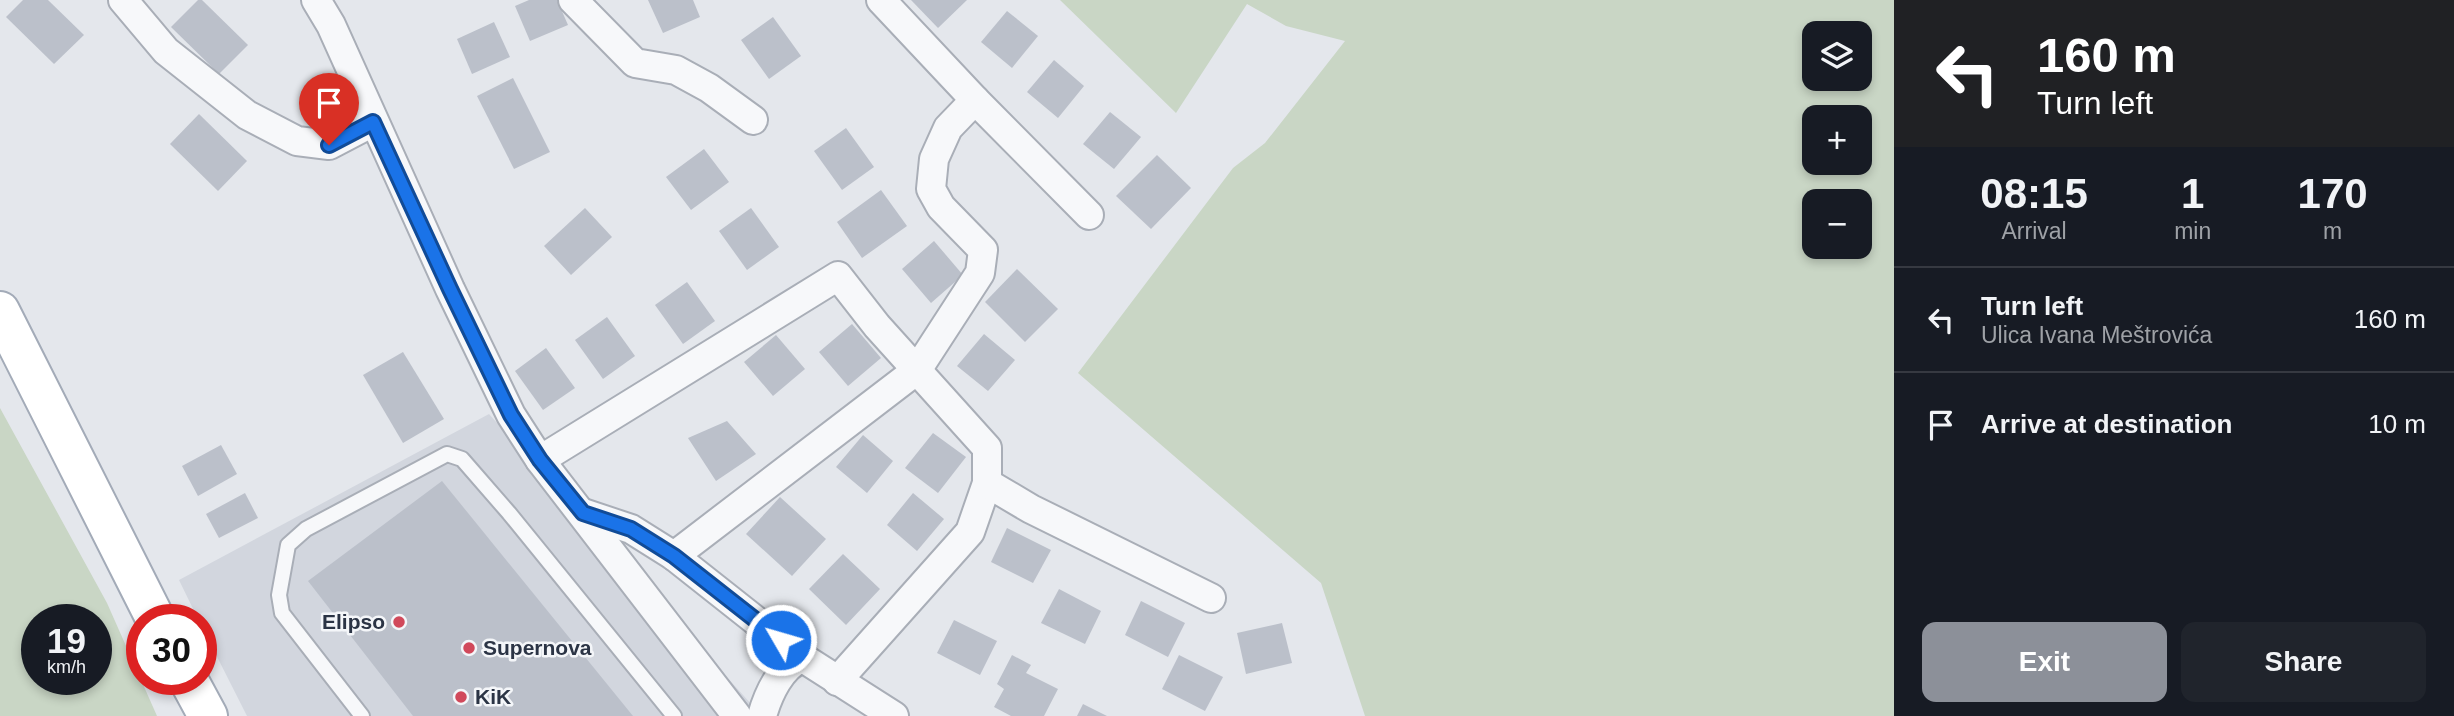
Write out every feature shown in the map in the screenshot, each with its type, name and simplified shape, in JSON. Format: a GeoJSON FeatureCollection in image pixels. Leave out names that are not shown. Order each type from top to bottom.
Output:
{"type":"FeatureCollection","features":[{"type":"Feature","properties":{"kind":"main road"},"geometry":{"type":"LineString","coordinates":[[0,311],[148,604]]}},
{"type":"Feature","properties":{"kind":"main road"},"geometry":{"type":"LineString","coordinates":[[197,695],[208,716]]}},
{"type":"Feature","properties":{"kind":"street"},"geometry":{"type":"LineString","coordinates":[[123,0],[166,51],[247,115],[297,141],[329,145],[373,122]]}},
{"type":"Feature","properties":{"kind":"street"},"geometry":{"type":"LineString","coordinates":[[316,0],[331,26],[450,289],[511,415],[540,460],[737,716]]}},
{"type":"Feature","properties":{"kind":"street"},"geometry":{"type":"LineString","coordinates":[[573,0],[635,63],[676,70],[709,88],[753,120]]}},
{"type":"Feature","properties":{"kind":"street"},"geometry":{"type":"LineString","coordinates":[[881,0],[1089,215]]}},
{"type":"Feature","properties":{"kind":"street"},"geometry":{"type":"LineString","coordinates":[[674,556],[917,370],[980,273],[983,250],[941,207],[931,189],[934,159],[948,128],[975,100]]}},
{"type":"Feature","properties":{"kind":"street"},"geometry":{"type":"LineString","coordinates":[[540,460],[838,276],[877,326],[987,448],[987,483],[970,533],[837,681]]}},
{"type":"Feature","properties":{"kind":"street"},"geometry":{"type":"LineString","coordinates":[[987,483],[1031,509],[1211,597]]}},
{"type":"Feature","properties":{"kind":"street"},"geometry":{"type":"LineString","coordinates":[[583,513],[631,529],[674,556],[803,657],[894,716]]}},
{"type":"Feature","properties":{"kind":"street"},"geometry":{"type":"LineString","coordinates":[[762,716],[783,672],[794,661],[803,657]]}},
{"type":"Feature","properties":{"kind":"lane"},"geometry":{"type":"LineString","coordinates":[[362,716],[282,613],[279,595],[288,545],[306,529],[447,454],[462,459],[674,716]]}},
{"type":"Feature","properties":{"kind":"shaded area"},"geometry":{"type":"Polygon","coordinates":[[[489,414],[762,716],[247,716],[217,657],[217,604],[191,604],[179,580],[489,414]]]}},
{"type":"Feature","properties":{"kind":"green space"},"geometry":{"type":"Polygon","coordinates":[[[1060,0],[1894,0],[1894,716],[1365,716],[1321,583],[1078,373],[1233,168],[1265,143],[1345,41],[1286,26],[1247,4],[1176,113],[1060,0]]]}},
{"type":"Feature","properties":{"kind":"green space"},"geometry":{"type":"Polygon","coordinates":[[[0,408],[107,604],[21,604],[21,695],[112,695],[112,614],[126,646],[126,695],[148,695],[157,716],[0,716],[0,408]]]}},
{"type":"Feature","properties":{"kind":"building"},"geometry":{"type":"Polygon","coordinates":[[[23,0],[48,0],[84,35],[54,64],[6,17],[23,0]]]}},
{"type":"Feature","properties":{"kind":"building"},"geometry":{"type":"Polygon","coordinates":[[[198,0],[202,0],[248,45],[219,74],[171,27],[198,0]]]}},
{"type":"Feature","properties":{"kind":"building"},"geometry":{"type":"Polygon","coordinates":[[[529,0],[557,0],[568,25],[530,41],[515,6],[529,0]]]}},
{"type":"Feature","properties":{"kind":"building"},"geometry":{"type":"Polygon","coordinates":[[[648,0],[693,0],[700,17],[663,33],[648,0]]]}},
{"type":"Feature","properties":{"kind":"building"},"geometry":{"type":"Polygon","coordinates":[[[911,0],[967,0],[938,28],[911,0]]]}},
{"type":"Feature","properties":{"kind":"building"},"geometry":{"type":"Polygon","coordinates":[[[1007,11],[1038,36],[1012,68],[981,42],[1007,11]]]}},
{"type":"Feature","properties":{"kind":"building"},"geometry":{"type":"Polygon","coordinates":[[[773,17],[801,56],[769,79],[741,40],[773,17]]]}},
{"type":"Feature","properties":{"kind":"building"},"geometry":{"type":"Polygon","coordinates":[[[494,22],[510,57],[472,74],[457,39],[494,22]]]}},
{"type":"Feature","properties":{"kind":"building"},"geometry":{"type":"Polygon","coordinates":[[[1054,60],[1084,86],[1058,118],[1027,92],[1054,60]]]}},
{"type":"Feature","properties":{"kind":"building"},"geometry":{"type":"Polygon","coordinates":[[[513,78],[550,152],[514,169],[477,96],[513,78]]]}},
{"type":"Feature","properties":{"kind":"building"},"geometry":{"type":"Polygon","coordinates":[[[1110,112],[1141,137],[1114,169],[1083,144],[1110,112]]]}},
{"type":"Feature","properties":{"kind":"building"},"geometry":{"type":"Polygon","coordinates":[[[199,114],[247,161],[218,191],[170,144],[199,114]]]}},
{"type":"Feature","properties":{"kind":"building"},"geometry":{"type":"Polygon","coordinates":[[[846,128],[874,167],[842,190],[814,151],[846,128]]]}},
{"type":"Feature","properties":{"kind":"building"},"geometry":{"type":"Polygon","coordinates":[[[704,149],[729,182],[691,210],[666,177],[704,149]]]}},
{"type":"Feature","properties":{"kind":"building"},"geometry":{"type":"Polygon","coordinates":[[[1157,155],[1191,188],[1151,229],[1116,196],[1157,155]]]}},
{"type":"Feature","properties":{"kind":"building"},"geometry":{"type":"Polygon","coordinates":[[[881,190],[907,226],[862,258],[837,222],[881,190]]]}},
{"type":"Feature","properties":{"kind":"building"},"geometry":{"type":"Polygon","coordinates":[[[585,208],[612,237],[571,275],[544,246],[585,208]]]}},
{"type":"Feature","properties":{"kind":"building"},"geometry":{"type":"Polygon","coordinates":[[[751,208],[779,247],[747,270],[719,231],[751,208]]]}},
{"type":"Feature","properties":{"kind":"building"},"geometry":{"type":"Polygon","coordinates":[[[934,241],[963,275],[931,303],[902,269],[934,241]]]}},
{"type":"Feature","properties":{"kind":"building"},"geometry":{"type":"Polygon","coordinates":[[[1017,269],[1058,309],[1025,342],[985,302],[1017,269]]]}},
{"type":"Feature","properties":{"kind":"building"},"geometry":{"type":"Polygon","coordinates":[[[687,282],[715,321],[683,344],[655,305],[687,282]]]}},
{"type":"Feature","properties":{"kind":"building"},"geometry":{"type":"Polygon","coordinates":[[[607,317],[635,356],[603,379],[575,340],[607,317]]]}},
{"type":"Feature","properties":{"kind":"building"},"geometry":{"type":"Polygon","coordinates":[[[852,324],[881,358],[848,386],[819,352],[852,324]]]}},
{"type":"Feature","properties":{"kind":"building"},"geometry":{"type":"Polygon","coordinates":[[[984,334],[1015,360],[988,391],[957,366],[984,334]]]}},
{"type":"Feature","properties":{"kind":"building"},"geometry":{"type":"Polygon","coordinates":[[[776,335],[805,369],[773,396],[744,362],[776,335]]]}},
{"type":"Feature","properties":{"kind":"building"},"geometry":{"type":"Polygon","coordinates":[[[546,348],[575,388],[543,410],[515,371],[546,348]]]}},
{"type":"Feature","properties":{"kind":"building"},"geometry":{"type":"Polygon","coordinates":[[[403,352],[444,419],[403,443],[363,375],[403,352]]]}},
{"type":"Feature","properties":{"kind":"building"},"geometry":{"type":"Polygon","coordinates":[[[727,421],[756,454],[716,481],[688,438],[727,421]]]}},
{"type":"Feature","properties":{"kind":"building"},"geometry":{"type":"Polygon","coordinates":[[[933,433],[966,457],[938,493],[905,468],[933,433]]]}},
{"type":"Feature","properties":{"kind":"building"},"geometry":{"type":"Polygon","coordinates":[[[863,435],[893,461],[867,493],[836,467],[863,435]]]}},
{"type":"Feature","properties":{"kind":"building"},"geometry":{"type":"Polygon","coordinates":[[[221,445],[237,474],[198,496],[182,466],[221,445]]]}},
{"type":"Feature","properties":{"kind":"building","name":"Supernova"},"geometry":{"type":"Polygon","coordinates":[[[442,481],[633,716],[413,716],[308,581],[442,481]]]}},
{"type":"Feature","properties":{"kind":"building"},"geometry":{"type":"Polygon","coordinates":[[[245,493],[258,518],[219,538],[206,514],[245,493]]]}},
{"type":"Feature","properties":{"kind":"building"},"geometry":{"type":"Polygon","coordinates":[[[913,493],[944,519],[917,551],[887,525],[913,493]]]}},
{"type":"Feature","properties":{"kind":"building"},"geometry":{"type":"Polygon","coordinates":[[[780,497],[826,539],[792,576],[746,534],[780,497]]]}},
{"type":"Feature","properties":{"kind":"building"},"geometry":{"type":"Polygon","coordinates":[[[1007,528],[1051,550],[1033,583],[991,562],[1007,528]]]}},
{"type":"Feature","properties":{"kind":"building"},"geometry":{"type":"Polygon","coordinates":[[[843,554],[880,589],[846,625],[809,589],[843,554]]]}},
{"type":"Feature","properties":{"kind":"building"},"geometry":{"type":"Polygon","coordinates":[[[1059,589],[1101,611],[1085,644],[1041,623],[1059,589]]]}},
{"type":"Feature","properties":{"kind":"building"},"geometry":{"type":"Polygon","coordinates":[[[1141,601],[1185,623],[1168,657],[1125,635],[1141,601]]]}},
{"type":"Feature","properties":{"kind":"building"},"geometry":{"type":"Polygon","coordinates":[[[954,620],[997,641],[980,675],[937,653],[954,620]]]}},
{"type":"Feature","properties":{"kind":"building"},"geometry":{"type":"Polygon","coordinates":[[[1282,623],[1292,663],[1246,674],[1237,633],[1282,623]]]}},
{"type":"Feature","properties":{"kind":"building"},"geometry":{"type":"Polygon","coordinates":[[[1012,655],[1031,665],[1026,673],[1058,689],[1044,716],[1011,716],[994,707],[1004,689],[997,684],[1012,655]]]}},
{"type":"Feature","properties":{"kind":"building"},"geometry":{"type":"Polygon","coordinates":[[[1179,655],[1223,677],[1205,711],[1162,689],[1179,655]]]}},
{"type":"Feature","properties":{"kind":"building"},"geometry":{"type":"Polygon","coordinates":[[[1083,704],[1107,716],[1077,716],[1083,704]]]}},
{"type":"Feature","properties":{"kind":"place","name":"Elipso"},"geometry":{"type":"Point","coordinates":[399,622]}},
{"type":"Feature","properties":{"kind":"place","name":"Supernova"},"geometry":{"type":"Point","coordinates":[469,648]}},
{"type":"Feature","properties":{"kind":"place","name":"KiK"},"geometry":{"type":"Point","coordinates":[461,697]}},
{"type":"Feature","properties":{"kind":"route"},"geometry":{"type":"LineString","coordinates":[[329,145],[373,122],[511,415],[540,460],[583,513],[631,529],[674,556],[781,640]]}}]}
